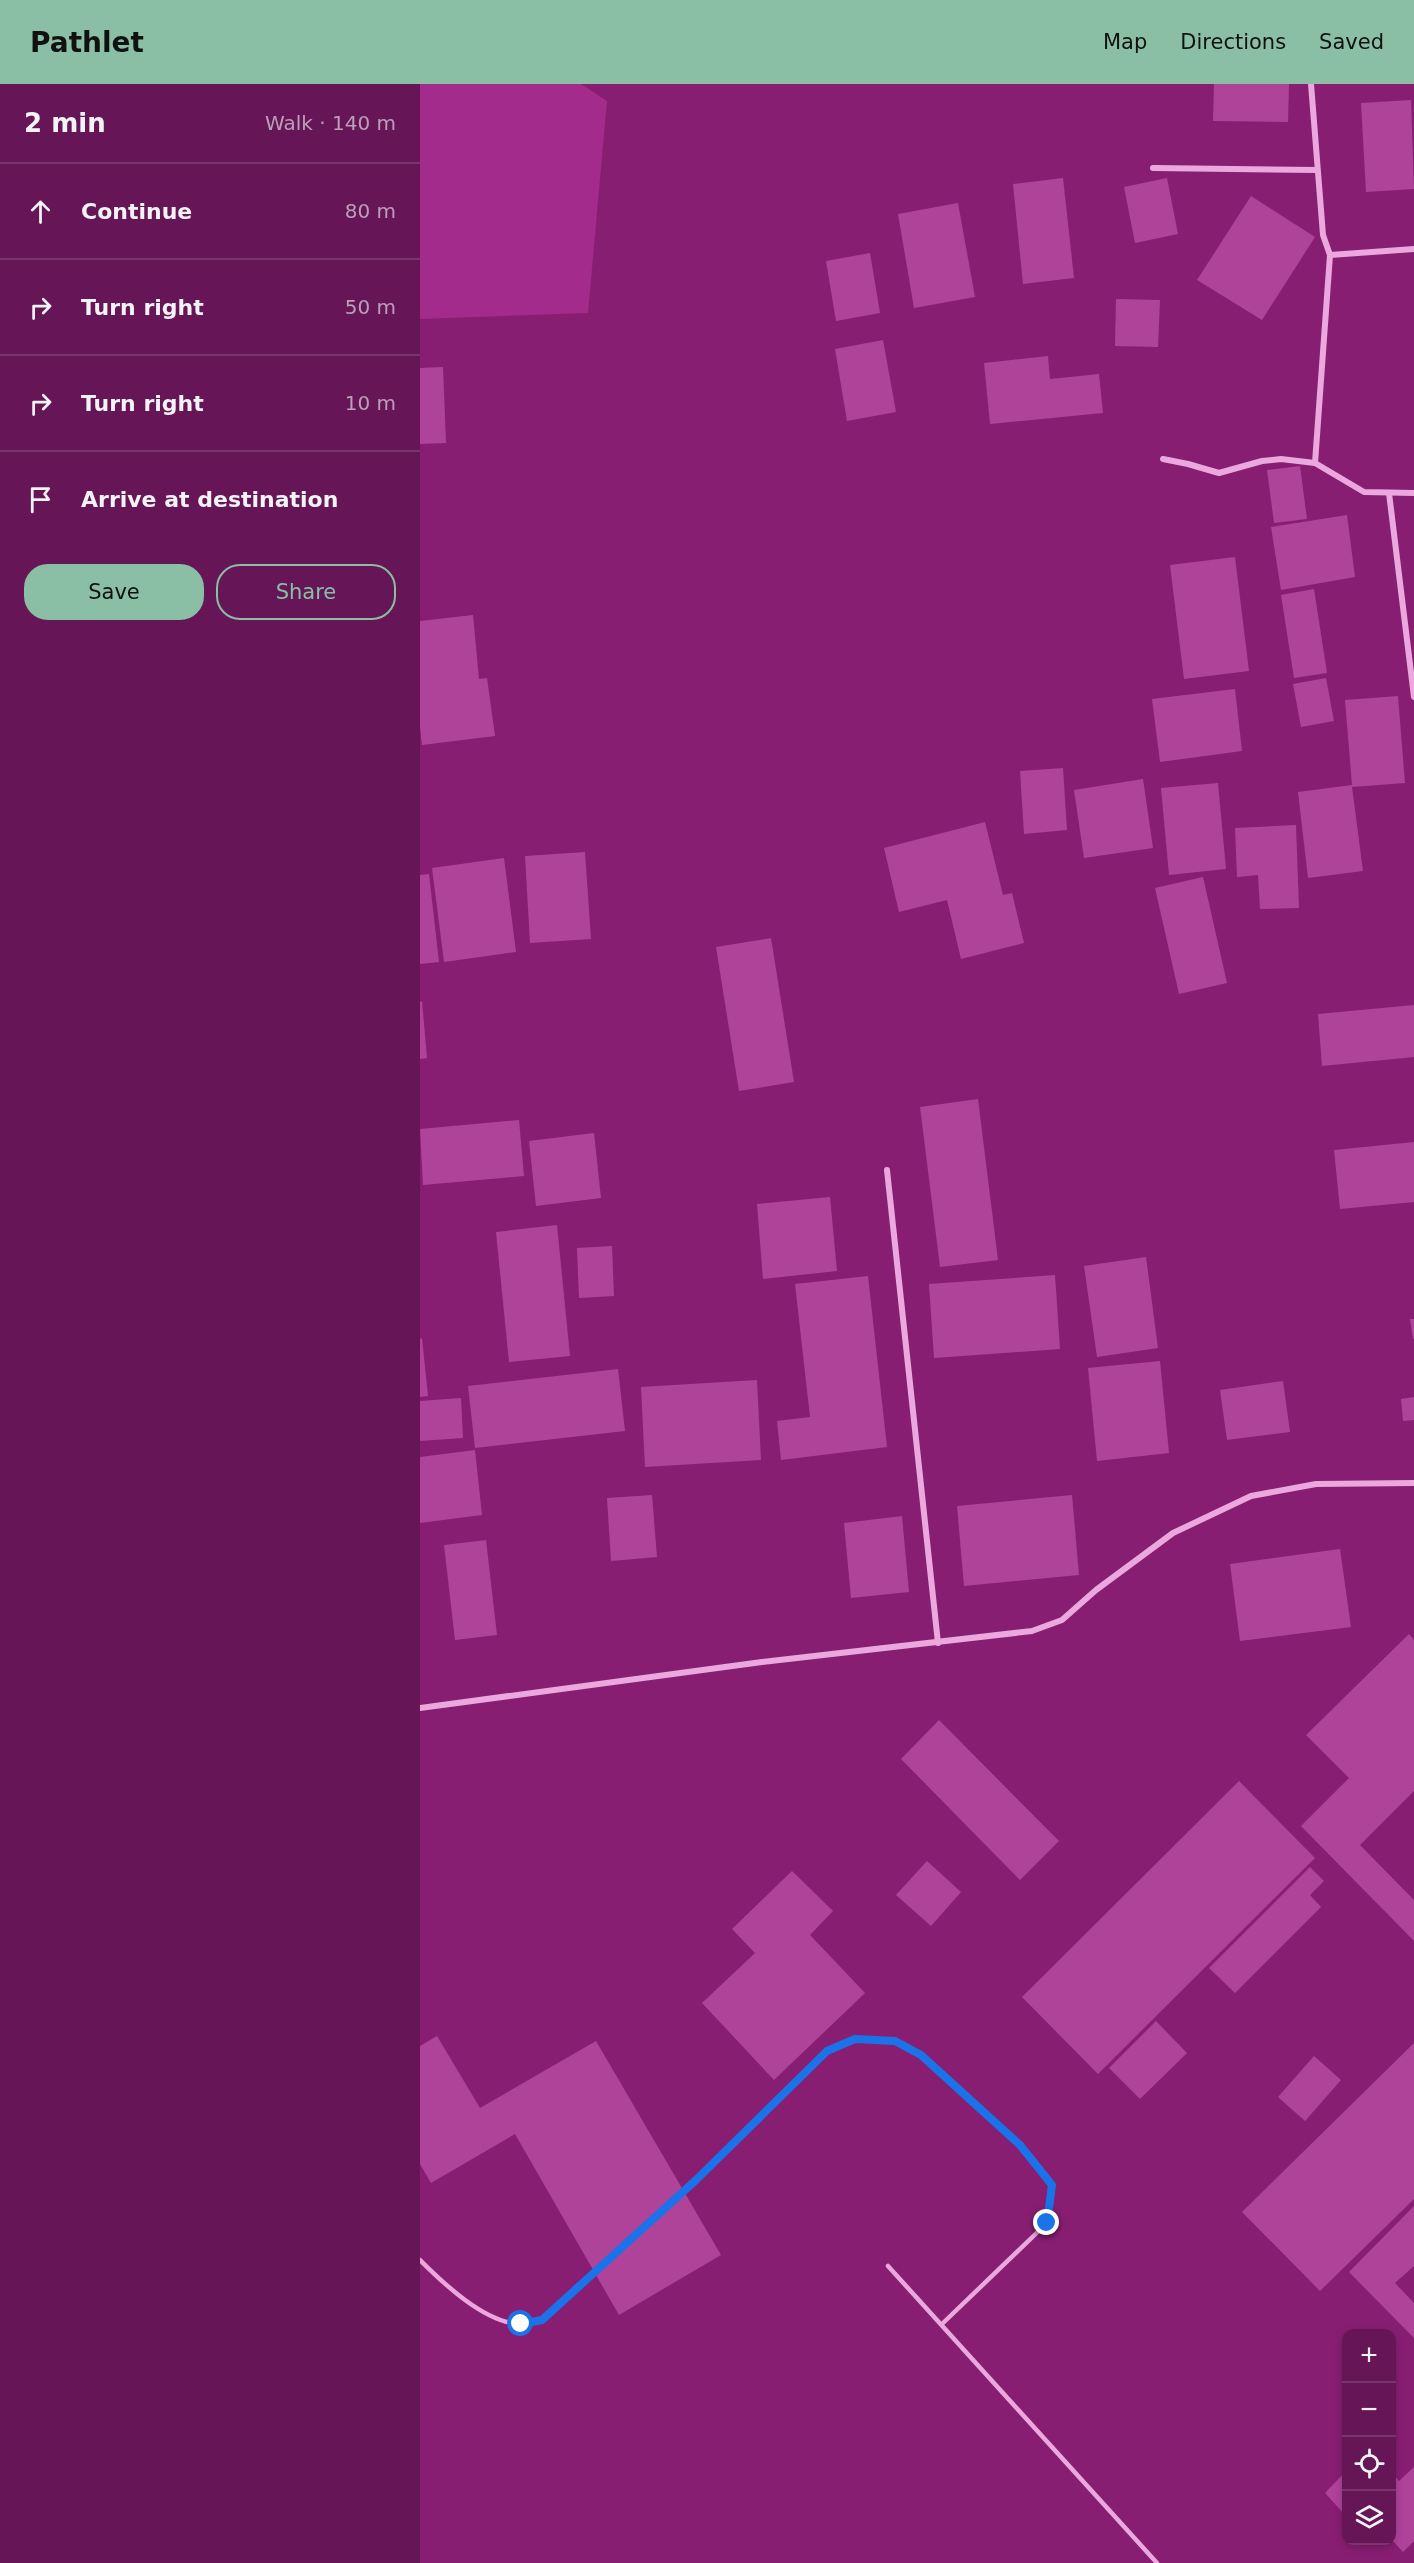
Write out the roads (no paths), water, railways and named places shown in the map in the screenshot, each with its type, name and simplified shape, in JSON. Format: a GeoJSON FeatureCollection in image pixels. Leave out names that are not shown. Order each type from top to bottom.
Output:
{"type":"FeatureCollection","features":[{"type":"Feature","properties":{"kind":"street"},"geometry":{"type":"LineString","coordinates":[[1311,84],[1323,235],[1330,255],[1315,463]]}},
{"type":"Feature","properties":{"kind":"street"},"geometry":{"type":"LineString","coordinates":[[1153,168],[1317,170]]}},
{"type":"Feature","properties":{"kind":"street"},"geometry":{"type":"LineString","coordinates":[[1330,255],[1414,249]]}},
{"type":"Feature","properties":{"kind":"street"},"geometry":{"type":"LineString","coordinates":[[1163,459],[1219,473],[1271,460],[1315,463],[1364,492],[1414,493]]}},
{"type":"Feature","properties":{"kind":"street"},"geometry":{"type":"LineString","coordinates":[[1389,493],[1414,697]]}},
{"type":"Feature","properties":{"kind":"street"},"geometry":{"type":"LineString","coordinates":[[887,1170],[938,1643]]}},
{"type":"Feature","properties":{"kind":"street"},"geometry":{"type":"LineString","coordinates":[[420,1708],[762,1662],[1032,1631],[1062,1620],[1096,1590],[1173,1533],[1251,1496],[1316,1484],[1414,1483]]}},
{"type":"Feature","properties":{"kind":"lane"},"geometry":{"type":"LineString","coordinates":[[420,2260],[441,2281],[494,2319],[521,2324],[542,2320],[696,2180],[827,2051],[855,2039],[895,2041],[921,2055],[1020,2145],[1052,2185],[1047,2223],[942,2324]]}},
{"type":"Feature","properties":{"kind":"lane"},"geometry":{"type":"LineString","coordinates":[[888,2266],[1157,2563]]}}]}
